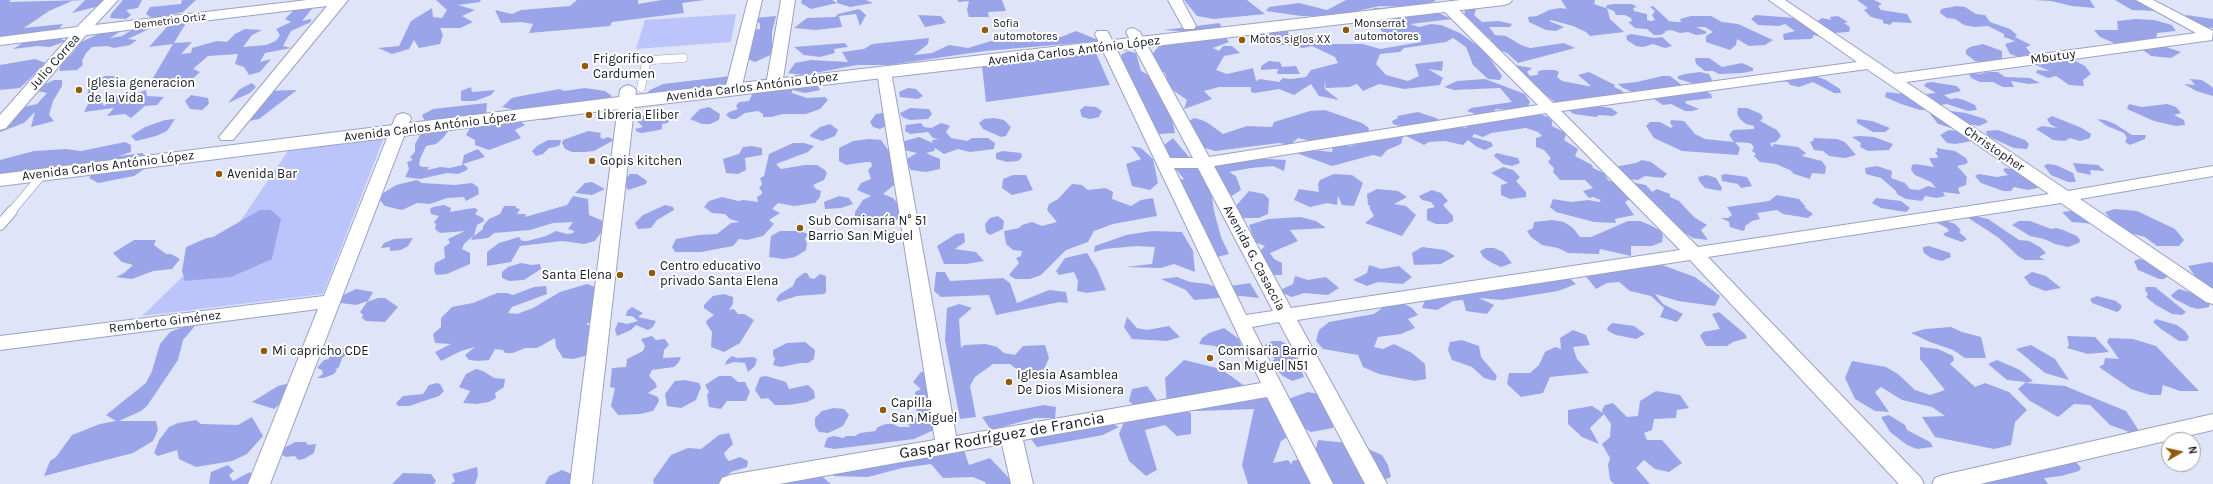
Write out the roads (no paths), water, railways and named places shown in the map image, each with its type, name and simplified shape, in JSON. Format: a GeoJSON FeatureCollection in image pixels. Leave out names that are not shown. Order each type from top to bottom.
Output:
{"type":"FeatureCollection","features":[{"type":"Feature","properties":{"kind":"main road","name":"Avenida Carlos António López"},"geometry":{"type":"LineString","coordinates":[[1136,38],[1188,26],[1404,0]]}},
{"type":"Feature","properties":{"kind":"main road","name":"Avenida Carlos António López"},"geometry":{"type":"LineString","coordinates":[[0,180],[632,93],[734,83],[1106,40],[1448,7],[1504,0]]}},
{"type":"Feature","properties":{"kind":"main road","name":"Avenida Carlos António López"},"geometry":{"type":"LineString","coordinates":[[775,78],[884,72],[1106,40]]}},
{"type":"Feature","properties":{"kind":"main road","name":"Avenida Carlos António López"},"geometry":{"type":"LineString","coordinates":[[0,166],[227,137],[400,124]]}},
{"type":"Feature","properties":{"kind":"street","name":"Julio Correa"},"geometry":{"type":"LineString","coordinates":[[0,125],[80,32],[111,0]]}},
{"type":"Feature","properties":{"kind":"street","name":"Demetrio Ortiz"},"geometry":{"type":"LineString","coordinates":[[0,41],[339,0]]}},
{"type":"Feature","properties":{"kind":"street"},"geometry":{"type":"LineString","coordinates":[[227,137],[339,0]]}},
{"type":"Feature","properties":{"kind":"street"},"geometry":{"type":"LineString","coordinates":[[734,83],[755,0]]}},
{"type":"Feature","properties":{"kind":"street"},"geometry":{"type":"LineString","coordinates":[[775,78],[788,0]]}},
{"type":"Feature","properties":{"kind":"street"},"geometry":{"type":"LineString","coordinates":[[1174,0],[1188,26]]}},
{"type":"Feature","properties":{"kind":"street","name":"Christopher"},"geometry":{"type":"LineString","coordinates":[[1776,0],[2213,298]]}},
{"type":"Feature","properties":{"kind":"street"},"geometry":{"type":"LineString","coordinates":[[2143,0],[2212,35]]}},
{"type":"Feature","properties":{"kind":"street"},"geometry":{"type":"LineString","coordinates":[[1448,7],[1695,254],[1913,484]]}},
{"type":"Feature","properties":{"kind":"street","name":"Mbutuy"},"geometry":{"type":"LineString","coordinates":[[1892,79],[2212,35]]}},
{"type":"Feature","properties":{"kind":"street","name":"Avenida G. Casaccia"},"geometry":{"type":"LineString","coordinates":[[1136,38],[1376,484]]}},
{"type":"Feature","properties":{"kind":"street"},"geometry":{"type":"LineString","coordinates":[[1106,40],[1240,322],[1275,388],[1322,484]]}},
{"type":"Feature","properties":{"kind":"street"},"geometry":{"type":"LineString","coordinates":[[1165,163],[1203,163],[1550,108],[1871,64]]}},
{"type":"Feature","properties":{"kind":"street"},"geometry":{"type":"LineString","coordinates":[[884,72],[947,446]]}},
{"type":"Feature","properties":{"kind":"street"},"geometry":{"type":"LineString","coordinates":[[581,484],[632,93]]}},
{"type":"Feature","properties":{"kind":"street"},"geometry":{"type":"LineString","coordinates":[[259,484],[400,124]]}},
{"type":"Feature","properties":{"kind":"street"},"geometry":{"type":"LineString","coordinates":[[1240,322],[2065,197],[2213,171]]}},
{"type":"Feature","properties":{"kind":"street","name":"Remberto Giménez"},"geometry":{"type":"LineString","coordinates":[[0,343],[330,301]]}},
{"type":"Feature","properties":{"kind":"street","name":"Gaspar Rodríguez de Francia"},"geometry":{"type":"LineString","coordinates":[[730,484],[1275,388]]}},
{"type":"Feature","properties":{"kind":"street"},"geometry":{"type":"LineString","coordinates":[[1943,484],[2213,422]]}},
{"type":"Feature","properties":{"kind":"street"},"geometry":{"type":"LineString","coordinates":[[1011,435],[1022,484]]}},
{"type":"Feature","properties":{"kind":"lane"},"geometry":{"type":"LineString","coordinates":[[632,93],[646,63],[652,60],[683,58]]}},
{"type":"Feature","properties":{"kind":"lane"},"geometry":{"type":"LineString","coordinates":[[0,225],[42,175]]}},
{"type":"Feature","properties":{"kind":"place","name":"Sofia automotores"},"geometry":{"type":"Point","coordinates":[985,30]}},
{"type":"Feature","properties":{"kind":"place","name":"Monserrat automotores"},"geometry":{"type":"Point","coordinates":[1346,30]}},
{"type":"Feature","properties":{"kind":"place","name":"Motos siglos XX"},"geometry":{"type":"Point","coordinates":[1242,40]}},
{"type":"Feature","properties":{"kind":"place","name":"Frigorifico Cardumen"},"geometry":{"type":"Point","coordinates":[585,66]}},
{"type":"Feature","properties":{"kind":"place","name":"Iglesia generacion de la vida"},"geometry":{"type":"Point","coordinates":[79,90]}},
{"type":"Feature","properties":{"kind":"place","name":"Libreria Eliber"},"geometry":{"type":"Point","coordinates":[589,115]}},
{"type":"Feature","properties":{"kind":"place","name":"Gopis kitchen"},"geometry":{"type":"Point","coordinates":[592,161]}},
{"type":"Feature","properties":{"kind":"place","name":"Avenida Bar"},"geometry":{"type":"Point","coordinates":[219,174]}},
{"type":"Feature","properties":{"kind":"place","name":"Sub Comisaría N° 51 Barrio San Miguel"},"geometry":{"type":"Point","coordinates":[800,228]}},
{"type":"Feature","properties":{"kind":"place","name":"Centro educativo privado Santa Elena"},"geometry":{"type":"Point","coordinates":[652,273]}},
{"type":"Feature","properties":{"kind":"place","name":"Santa Elena"},"geometry":{"type":"Point","coordinates":[620,275]}},
{"type":"Feature","properties":{"kind":"place","name":"Mi capricho CDE"},"geometry":{"type":"Point","coordinates":[264,351]}},
{"type":"Feature","properties":{"kind":"place","name":"Comisaria Barrio San Miguel N51"},"geometry":{"type":"Point","coordinates":[1210,358]}},
{"type":"Feature","properties":{"kind":"place","name":"Iglesia Asamblea De Dios Misionera"},"geometry":{"type":"Point","coordinates":[1009,382]}},
{"type":"Feature","properties":{"kind":"place","name":"Capilla San Miguel"},"geometry":{"type":"Point","coordinates":[883,410]}}]}
